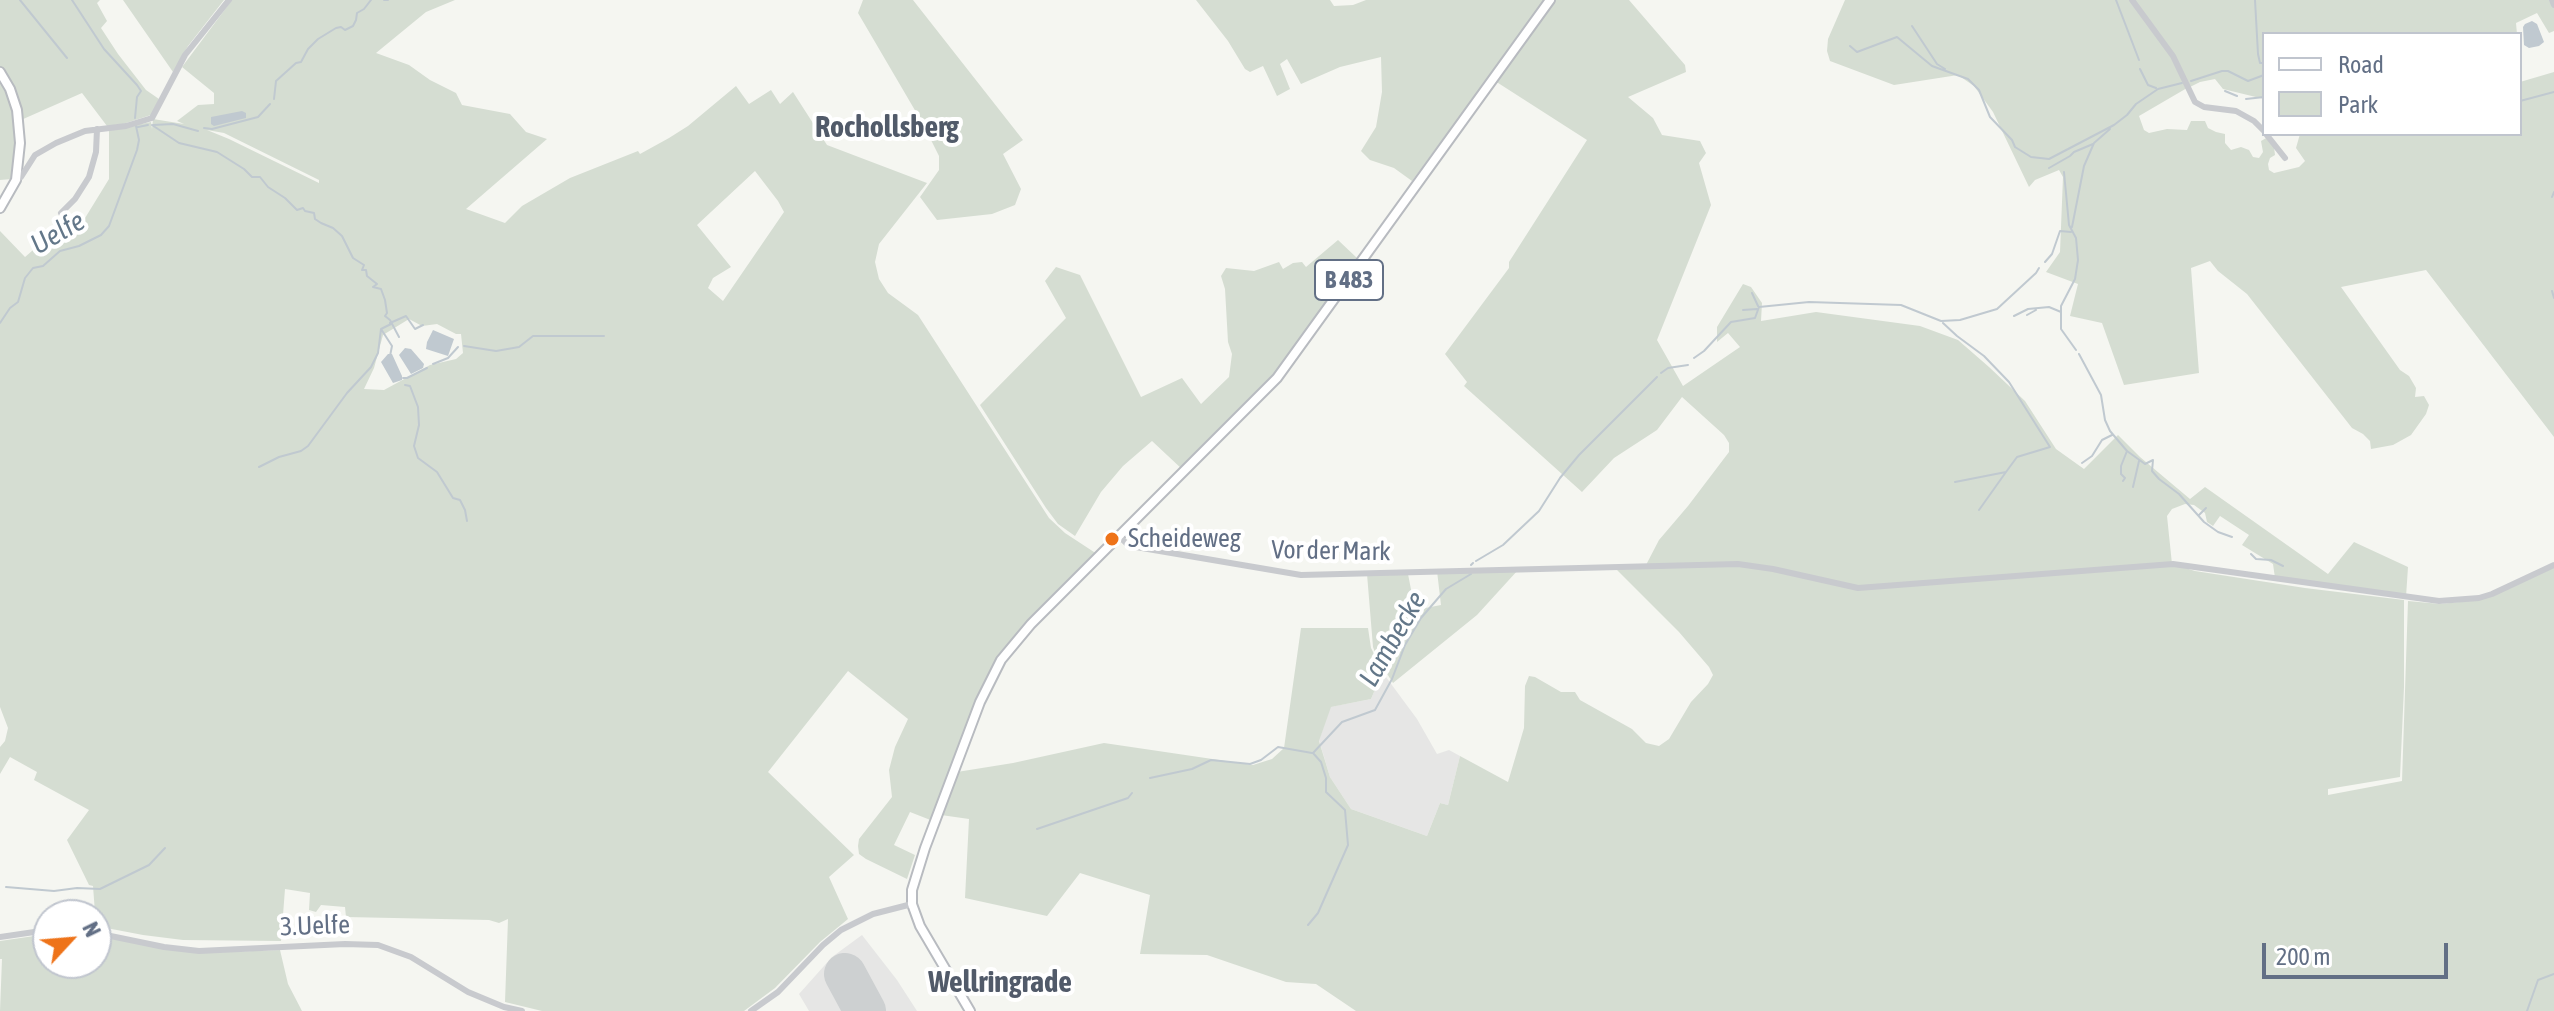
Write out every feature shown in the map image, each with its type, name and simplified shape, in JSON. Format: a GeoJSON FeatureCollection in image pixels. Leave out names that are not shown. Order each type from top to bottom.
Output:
{"type":"FeatureCollection","features":[{"type":"Feature","properties":{"kind":"main road","name":"B 483"},"geometry":{"type":"LineString","coordinates":[[912,904],[913,884],[936,818],[980,702],[1001,660],[1031,624],[1277,378],[1550,0]]}},
{"type":"Feature","properties":{"kind":"main road"},"geometry":{"type":"LineString","coordinates":[[0,72],[10,89],[19,120],[20,156],[16,180],[0,208]]}},
{"type":"Feature","properties":{"kind":"main road"},"geometry":{"type":"LineString","coordinates":[[912,904],[920,926],[970,1011]]}},
{"type":"Feature","properties":{"kind":"street"},"geometry":{"type":"LineString","coordinates":[[16,180],[41,151],[80,133],[126,126],[152,118],[185,55],[229,0]]}},
{"type":"Feature","properties":{"kind":"street"},"geometry":{"type":"LineString","coordinates":[[2132,0],[2173,56],[2198,105],[2236,111],[2254,121],[2262,130]]}},
{"type":"Feature","properties":{"kind":"street"},"geometry":{"type":"LineString","coordinates":[[61,213],[75,199],[89,177],[96,152],[97,129]]}},
{"type":"Feature","properties":{"kind":"street"},"geometry":{"type":"LineString","coordinates":[[2267,136],[2285,158]]}},
{"type":"Feature","properties":{"kind":"street","name":"Vor der Mark"},"geometry":{"type":"LineString","coordinates":[[1120,537],[1131,546],[1294,575],[1738,564],[1858,588],[2173,564],[2439,601],[2492,594],[2554,565]]}},
{"type":"Feature","properties":{"kind":"street"},"geometry":{"type":"LineString","coordinates":[[751,1011],[778,992],[841,930],[873,914],[912,904]]}},
{"type":"Feature","properties":{"kind":"street"},"geometry":{"type":"LineString","coordinates":[[0,937],[32,932]]}},
{"type":"Feature","properties":{"kind":"street","name":"3.Uelfe"},"geometry":{"type":"LineString","coordinates":[[112,936],[199,951],[378,945],[411,957],[468,992],[522,1011]]}},
{"type":"Feature","properties":{"kind":"shaded area"},"geometry":{"type":"Polygon","coordinates":[[[2532,21],[2537,24],[2544,42],[2529,48],[2524,45],[2523,27],[2532,21]]]}},
{"type":"Feature","properties":{"kind":"shaded area"},"geometry":{"type":"Polygon","coordinates":[[[242,111],[246,113],[246,118],[214,126],[211,124],[211,117],[242,111]]]}},
{"type":"Feature","properties":{"kind":"shaded area"},"geometry":{"type":"Polygon","coordinates":[[[433,330],[454,339],[448,356],[426,349],[433,330]]]}},
{"type":"Feature","properties":{"kind":"shaded area"},"geometry":{"type":"Polygon","coordinates":[[[405,348],[411,349],[424,364],[423,368],[411,374],[399,355],[405,348]]]}},
{"type":"Feature","properties":{"kind":"shaded area"},"geometry":{"type":"Polygon","coordinates":[[[392,354],[402,380],[393,383],[381,362],[392,354]]]}},
{"type":"Feature","properties":{"kind":"shaded area"},"geometry":{"type":"Polygon","coordinates":[[[1386,677],[1417,719],[1437,754],[1449,750],[1460,756],[1448,805],[1440,803],[1427,836],[1351,809],[1330,777],[1319,740],[1330,707],[1371,699],[1386,677]]]}},
{"type":"Feature","properties":{"kind":"shaded area"},"geometry":{"type":"Polygon","coordinates":[[[862,935],[917,1011],[809,1011],[799,994],[832,957],[862,935]]]}},
{"type":"Feature","properties":{"kind":"green space"},"geometry":{"type":"Polygon","coordinates":[[[0,0],[100,0],[97,3],[107,21],[101,28],[146,90],[159,99],[151,115],[107,126],[82,93],[21,120],[0,67],[0,0]]]}},
{"type":"Feature","properties":{"kind":"green space"},"geometry":{"type":"Polygon","coordinates":[[[123,0],[224,0],[188,46],[173,72],[123,0]]]}},
{"type":"Feature","properties":{"kind":"green space"},"geometry":{"type":"Polygon","coordinates":[[[232,0],[455,0],[426,12],[376,53],[409,65],[456,93],[462,105],[510,114],[526,132],[547,139],[466,209],[505,223],[522,206],[570,178],[638,151],[640,154],[669,138],[736,86],[749,104],[771,90],[780,104],[793,92],[827,145],[927,183],[879,244],[875,262],[879,279],[888,293],[918,315],[1049,518],[1097,554],[1000,659],[933,821],[910,812],[894,845],[915,855],[907,879],[866,859],[859,854],[858,846],[859,839],[892,797],[889,770],[895,747],[908,719],[848,671],[768,772],[854,855],[829,877],[848,919],[820,942],[775,988],[744,1011],[542,1011],[505,1002],[508,919],[499,923],[489,920],[346,917],[345,907],[321,905],[316,912],[309,910],[310,893],[285,889],[281,941],[183,940],[112,929],[112,899],[94,899],[93,886],[89,885],[67,840],[89,810],[34,780],[37,772],[10,757],[0,774],[0,747],[8,728],[0,707],[0,231],[25,257],[61,226],[57,222],[67,212],[82,223],[109,179],[109,130],[151,122],[152,129],[153,119],[184,124],[177,121],[198,105],[214,104],[214,93],[182,67],[232,0]],[[207,130],[319,183],[319,180],[224,133],[207,130]],[[755,171],[697,225],[731,267],[713,278],[708,288],[723,301],[784,212],[755,171]],[[409,319],[383,335],[374,368],[364,389],[384,390],[430,365],[456,359],[463,353],[461,334],[437,324],[422,326],[409,319]]]}},
{"type":"Feature","properties":{"kind":"green space"},"geometry":{"type":"Polygon","coordinates":[[[863,0],[913,0],[1023,140],[1003,154],[1021,189],[1015,205],[992,214],[937,220],[920,197],[939,170],[939,156],[858,13],[863,0]]]}},
{"type":"Feature","properties":{"kind":"green space"},"geometry":{"type":"Polygon","coordinates":[[[1196,0],[1330,0],[1334,6],[1353,5],[1366,0],[1545,0],[1412,181],[1394,168],[1370,160],[1361,151],[1376,127],[1382,92],[1381,57],[1340,67],[1301,84],[1287,59],[1280,64],[1290,89],[1277,96],[1263,66],[1250,72],[1245,69],[1196,0]]]}},
{"type":"Feature","properties":{"kind":"green space"},"geometry":{"type":"Polygon","coordinates":[[[1553,0],[1629,0],[1685,65],[1686,72],[1628,97],[1653,118],[1662,135],[1700,141],[1706,153],[1699,163],[1711,205],[1657,340],[1683,386],[1740,347],[1728,333],[1717,342],[1717,327],[1743,284],[1751,287],[1762,303],[1761,321],[1816,312],[1920,326],[1958,340],[1989,367],[2025,401],[2056,449],[2084,469],[2118,435],[2190,499],[2205,487],[2328,574],[2354,542],[2408,567],[2406,597],[2275,578],[2273,564],[2242,545],[2249,535],[2220,516],[2213,526],[2207,522],[2205,513],[2194,505],[2185,504],[2172,509],[2167,516],[2172,564],[2195,571],[2404,600],[2400,777],[2328,789],[2328,795],[2402,781],[2408,601],[2440,604],[2479,600],[2554,566],[2554,1011],[1356,1011],[1316,984],[1286,982],[1207,955],[1140,954],[1150,895],[1080,873],[1047,916],[965,898],[969,819],[941,815],[957,772],[1104,743],[1253,765],[1272,759],[1284,748],[1301,628],[1368,628],[1371,648],[1386,677],[1371,699],[1331,707],[1319,741],[1330,777],[1351,809],[1427,836],[1440,803],[1448,805],[1460,756],[1508,782],[1524,728],[1525,686],[1529,676],[1561,692],[1575,692],[1580,700],[1632,729],[1646,743],[1659,746],[1669,739],[1691,702],[1708,684],[1713,675],[1709,667],[1614,567],[1646,565],[1659,540],[1729,452],[1729,443],[1724,435],[1682,397],[1657,430],[1614,458],[1582,492],[1464,386],[1467,382],[1445,354],[1509,268],[1509,262],[1587,140],[1495,81],[1553,0]]]}},
{"type":"Feature","properties":{"kind":"green space"},"geometry":{"type":"Polygon","coordinates":[[[1845,0],[2131,0],[2172,57],[2187,88],[2139,116],[2144,130],[2149,133],[2167,129],[2187,130],[2191,121],[2205,121],[2208,128],[2225,134],[2225,143],[2231,150],[2241,147],[2259,158],[2263,152],[2261,141],[2268,137],[2275,155],[2270,158],[2269,170],[2274,173],[2299,167],[2305,161],[2296,148],[2299,136],[2522,136],[2522,81],[2554,72],[2554,437],[2426,270],[2341,287],[2400,370],[2409,376],[2416,388],[2415,397],[2424,396],[2429,405],[2411,435],[2393,445],[2371,449],[2370,441],[2352,428],[2247,294],[2210,261],[2191,268],[2199,373],[2124,385],[2102,323],[2070,316],[2078,284],[2046,272],[2060,252],[2063,177],[2059,170],[2035,180],[2029,187],[1993,112],[1974,86],[1958,75],[1894,85],[1830,61],[1828,39],[1845,0]]]}},
{"type":"Feature","properties":{"kind":"green space"},"geometry":{"type":"Polygon","coordinates":[[[2133,0],[2549,0],[2554,8],[2554,31],[2549,33],[2537,13],[2516,23],[2517,32],[2262,32],[2262,99],[2223,89],[2215,79],[2190,87],[2182,70],[2133,0]]]}},
{"type":"Feature","properties":{"kind":"green space"},"geometry":{"type":"Polygon","coordinates":[[[0,79],[13,110],[16,142],[12,179],[0,180],[0,79]]]}},
{"type":"Feature","properties":{"kind":"green space"},"geometry":{"type":"Polygon","coordinates":[[[1338,240],[1357,258],[1301,343],[1256,397],[1183,470],[1152,441],[1123,466],[1101,492],[1075,536],[1058,524],[980,405],[1066,318],[1045,281],[1056,267],[1080,275],[1141,397],[1182,378],[1201,404],[1229,377],[1232,354],[1221,276],[1226,268],[1254,271],[1279,262],[1283,269],[1302,262],[1306,267],[1338,240]]]}},
{"type":"Feature","properties":{"kind":"green space"},"geometry":{"type":"Polygon","coordinates":[[[1518,570],[1477,615],[1393,683],[1373,647],[1367,574],[1408,574],[1415,610],[1441,605],[1437,571],[1518,570]]]}},
{"type":"Feature","properties":{"kind":"green space"},"geometry":{"type":"Polygon","coordinates":[[[32,936],[32,979],[112,979],[112,939],[199,953],[280,950],[288,984],[302,1011],[0,1011],[0,941],[32,936]]]}},
{"type":"Feature","properties":{"kind":"waterway"},"geometry":{"type":"LineString","coordinates":[[20,0],[67,58]]}},
{"type":"Feature","properties":{"kind":"waterway","name":"Uelfe"},"geometry":{"type":"LineString","coordinates":[[72,0],[104,49],[141,91],[137,97],[135,118]]}},
{"type":"Feature","properties":{"kind":"waterway"},"geometry":{"type":"LineString","coordinates":[[274,99],[276,81],[301,62],[318,39],[336,28],[345,30],[353,26],[357,13],[371,0]]}},
{"type":"Feature","properties":{"kind":"waterway"},"geometry":{"type":"LineString","coordinates":[[2116,0],[2139,60]]}},
{"type":"Feature","properties":{"kind":"waterway"},"geometry":{"type":"LineString","coordinates":[[2255,0],[2258,54],[2262,63]]}},
{"type":"Feature","properties":{"kind":"waterway"},"geometry":{"type":"LineString","coordinates":[[1912,26],[1937,64],[1945,69]]}},
{"type":"Feature","properties":{"kind":"waterway"},"geometry":{"type":"LineString","coordinates":[[1850,46],[1857,52],[1897,37],[1932,66],[1968,79],[1979,90],[1990,117],[2015,147],[2031,157],[2049,159],[2114,125],[2158,89],[2182,83]]}},
{"type":"Feature","properties":{"kind":"waterway"},"geometry":{"type":"LineString","coordinates":[[2140,69],[2148,85],[2156,88]]}},
{"type":"Feature","properties":{"kind":"waterway"},"geometry":{"type":"LineString","coordinates":[[2191,81],[2222,71],[2248,81],[2262,76]]}},
{"type":"Feature","properties":{"kind":"waterway"},"geometry":{"type":"LineString","coordinates":[[2225,91],[2237,96]]}},
{"type":"Feature","properties":{"kind":"waterway","name":"Lambecke"},"geometry":{"type":"LineString","coordinates":[[2522,100],[2554,92]]}},
{"type":"Feature","properties":{"kind":"waterway"},"geometry":{"type":"LineString","coordinates":[[2246,99],[2262,97]]}},
{"type":"Feature","properties":{"kind":"waterway"},"geometry":{"type":"LineString","coordinates":[[204,128],[212,129],[258,117],[270,104]]}},
{"type":"Feature","properties":{"kind":"waterway"},"geometry":{"type":"LineString","coordinates":[[153,125],[173,124],[198,131]]}},
{"type":"Feature","properties":{"kind":"waterway"},"geometry":{"type":"LineString","coordinates":[[138,127],[148,125]]}},
{"type":"Feature","properties":{"kind":"waterway"},"geometry":{"type":"LineString","coordinates":[[152,125],[179,143],[217,152],[252,177],[260,177],[297,210],[303,208],[314,213],[315,219],[333,228],[342,236],[353,258],[364,265],[362,270],[366,270],[367,276],[377,284],[373,287],[381,289],[387,313],[385,316],[399,337]]}},
{"type":"Feature","properties":{"kind":"waterway","name":"Uelfe"},"geometry":{"type":"LineString","coordinates":[[0,323],[18,302],[25,278],[33,268],[43,266],[60,251],[101,235],[109,226],[137,150],[139,140],[136,126]]}},
{"type":"Feature","properties":{"kind":"waterway"},"geometry":{"type":"LineString","coordinates":[[2072,227],[2084,166],[2094,143],[2110,129]]}},
{"type":"Feature","properties":{"kind":"waterway"},"geometry":{"type":"LineString","coordinates":[[2049,168],[2093,144]]}},
{"type":"Feature","properties":{"kind":"waterway"},"geometry":{"type":"LineString","coordinates":[[2064,172],[2069,225],[2076,238],[2078,260],[2075,279],[2061,306],[2061,329],[2076,350]]}},
{"type":"Feature","properties":{"kind":"waterway"},"geometry":{"type":"LineString","coordinates":[[2552,197],[2554,192]]}},
{"type":"Feature","properties":{"kind":"waterway","name":"Lambecke"},"geometry":{"type":"LineString","coordinates":[[2045,262],[2052,254],[2060,231],[2071,232]]}},
{"type":"Feature","properties":{"kind":"waterway","name":"Lambecke"},"geometry":{"type":"LineString","coordinates":[[1694,358],[1731,322],[1755,318],[1759,307],[1809,302],[1901,305],[1941,321],[1960,320],[1997,309],[2039,268]]}},
{"type":"Feature","properties":{"kind":"waterway"},"geometry":{"type":"LineString","coordinates":[[2552,291],[2554,298]]}},
{"type":"Feature","properties":{"kind":"waterway"},"geometry":{"type":"LineString","coordinates":[[1752,293],[1758,306]]}},
{"type":"Feature","properties":{"kind":"waterway"},"geometry":{"type":"LineString","coordinates":[[2014,316],[2028,309],[2049,307],[2061,312]]}},
{"type":"Feature","properties":{"kind":"waterway"},"geometry":{"type":"LineString","coordinates":[[1743,310],[1757,309]]}},
{"type":"Feature","properties":{"kind":"waterway"},"geometry":{"type":"LineString","coordinates":[[2027,315],[2036,310]]}},
{"type":"Feature","properties":{"kind":"waterway"},"geometry":{"type":"LineString","coordinates":[[390,323],[406,316],[415,329],[423,325]]}},
{"type":"Feature","properties":{"kind":"waterway"},"geometry":{"type":"LineString","coordinates":[[1943,323],[1984,356],[2009,382],[2050,447],[2017,457],[2006,472],[1955,482]]}},
{"type":"Feature","properties":{"kind":"waterway"},"geometry":{"type":"LineString","coordinates":[[390,356],[392,346],[381,329],[391,324]]}},
{"type":"Feature","properties":{"kind":"waterway"},"geometry":{"type":"LineString","coordinates":[[259,467],[308,446],[347,393],[371,367],[378,353],[381,329]]}},
{"type":"Feature","properties":{"kind":"waterway"},"geometry":{"type":"LineString","coordinates":[[464,346],[496,351],[519,347],[533,336],[604,336]]}},
{"type":"Feature","properties":{"kind":"waterway"},"geometry":{"type":"LineString","coordinates":[[433,364],[448,358],[458,347]]}},
{"type":"Feature","properties":{"kind":"waterway"},"geometry":{"type":"LineString","coordinates":[[2079,354],[2101,395],[2110,431],[2127,451],[2145,464],[2153,460],[2152,471],[2179,494],[2204,522],[2232,537]]}},
{"type":"Feature","properties":{"kind":"waterway","name":"Lambecke"},"geometry":{"type":"LineString","coordinates":[[1661,373],[1668,368],[1688,365]]}},
{"type":"Feature","properties":{"kind":"waterway"},"geometry":{"type":"LineString","coordinates":[[403,378],[427,368]]}},
{"type":"Feature","properties":{"kind":"waterway","name":"Lambecke"},"geometry":{"type":"LineString","coordinates":[[1476,561],[1503,545],[1539,511],[1579,455],[1657,377]]}},
{"type":"Feature","properties":{"kind":"waterway"},"geometry":{"type":"LineString","coordinates":[[405,385],[410,386],[418,407],[419,425],[414,446],[418,458],[437,472],[453,498],[460,500],[467,521]]}},
{"type":"Feature","properties":{"kind":"waterway"},"geometry":{"type":"LineString","coordinates":[[2082,463],[2092,456],[2102,440],[2112,435]]}},
{"type":"Feature","properties":{"kind":"waterway"},"geometry":{"type":"LineString","coordinates":[[2123,481],[2121,466],[2127,451]]}},
{"type":"Feature","properties":{"kind":"waterway"},"geometry":{"type":"LineString","coordinates":[[2133,487],[2139,461]]}},
{"type":"Feature","properties":{"kind":"waterway"},"geometry":{"type":"LineString","coordinates":[[1979,510],[2006,472]]}},
{"type":"Feature","properties":{"kind":"waterway"},"geometry":{"type":"LineString","coordinates":[[2199,515],[2206,508]]}},
{"type":"Feature","properties":{"kind":"waterway"},"geometry":{"type":"LineString","coordinates":[[2251,554],[2256,559],[2271,560],[2283,566]]}},
{"type":"Feature","properties":{"kind":"waterway","name":"Lambecke"},"geometry":{"type":"LineString","coordinates":[[1308,925],[1318,913],[1348,845],[1345,810],[1326,792],[1321,762],[1313,753],[1342,722],[1375,710],[1421,618],[1446,589],[1471,574]]}},
{"type":"Feature","properties":{"kind":"waterway"},"geometry":{"type":"LineString","coordinates":[[1150,778],[1192,769],[1211,760],[1250,764],[1278,747],[1312,753]]}},
{"type":"Feature","properties":{"kind":"waterway"},"geometry":{"type":"LineString","coordinates":[[1037,829],[1128,798],[1132,793]]}},
{"type":"Feature","properties":{"kind":"waterway"},"geometry":{"type":"LineString","coordinates":[[6,887],[54,891],[100,889],[149,865],[165,848]]}},
{"type":"Feature","properties":{"kind":"waterway"},"geometry":{"type":"LineString","coordinates":[[2527,1011],[2538,980],[2554,974]]}},
{"type":"Feature","properties":{"kind":"runway"},"geometry":{"type":"LineString","coordinates":[[845,974],[865,1011]]}},
{"type":"Feature","properties":{"kind":"place","name":"Scheideweg"},"geometry":{"type":"Point","coordinates":[1112,539]}},
{"type":"Feature","properties":{"kind":"district","name":"Rochollsberg"},"geometry":{"type":"Point","coordinates":[887,128]}},
{"type":"Feature","properties":{"kind":"district","name":"Wellringrade"},"geometry":{"type":"Point","coordinates":[1000,983]}}]}
